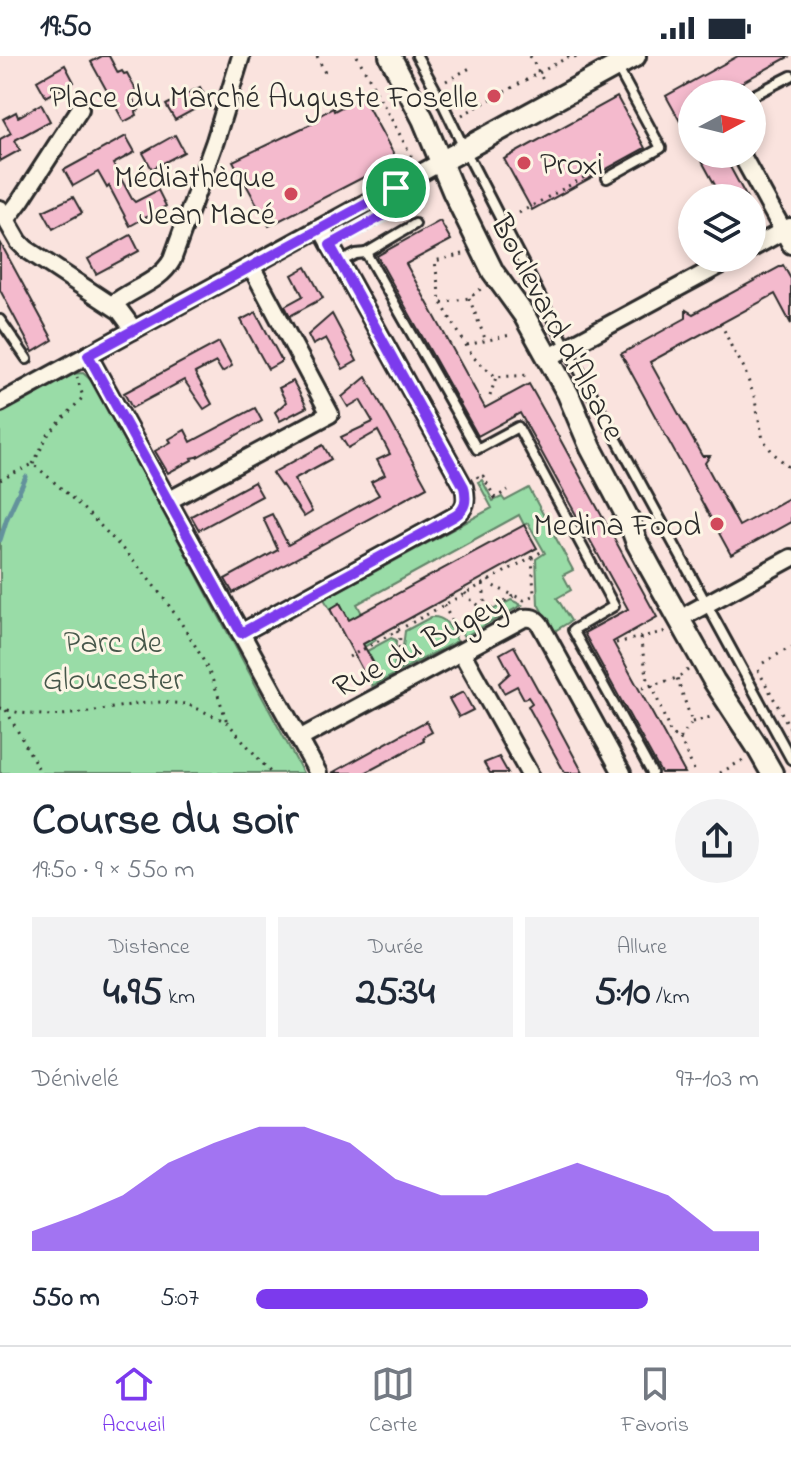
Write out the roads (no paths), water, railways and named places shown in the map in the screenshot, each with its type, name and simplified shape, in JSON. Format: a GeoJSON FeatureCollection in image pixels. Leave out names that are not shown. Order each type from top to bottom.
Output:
{"type":"FeatureCollection","features":[{"type":"Feature","properties":{"kind":"street"},"geometry":{"type":"LineString","coordinates":[[112,305],[158,277],[172,260],[215,141],[241,56]]}},
{"type":"Feature","properties":{"kind":"street","name":"Boulevard d'Alsace"},"geometry":{"type":"LineString","coordinates":[[390,56],[423,119],[453,191],[493,272],[524,315],[558,353],[568,394],[591,448],[628,518],[637,543],[714,681],[722,708],[756,745],[772,773]]}},
{"type":"Feature","properties":{"kind":"street"},"geometry":{"type":"LineString","coordinates":[[0,403],[626,61]]}},
{"type":"Feature","properties":{"kind":"street"},"geometry":{"type":"LineString","coordinates":[[80,109],[21,200],[3,215],[26,249],[120,311],[134,330]]}},
{"type":"Feature","properties":{"kind":"street"},"geometry":{"type":"LineString","coordinates":[[749,168],[788,234],[766,243]]}},
{"type":"Feature","properties":{"kind":"street"},"geometry":{"type":"LineString","coordinates":[[241,633],[455,516],[466,504],[464,487],[321,228]]}},
{"type":"Feature","properties":{"kind":"street"},"geometry":{"type":"LineString","coordinates":[[168,501],[330,414],[251,266]]}},
{"type":"Feature","properties":{"kind":"street"},"geometry":{"type":"LineString","coordinates":[[558,353],[707,272]]}},
{"type":"Feature","properties":{"kind":"street"},"geometry":{"type":"LineString","coordinates":[[81,359],[168,501],[318,773]]}},
{"type":"Feature","properties":{"kind":"street","name":"Boulevard d'Alsace"},"geometry":{"type":"LineString","coordinates":[[628,518],[698,609],[712,654],[722,708]]}},
{"type":"Feature","properties":{"kind":"street"},"geometry":{"type":"LineString","coordinates":[[698,609],[791,558]]}},
{"type":"Feature","properties":{"kind":"street","name":"Rue du Bugey"},"geometry":{"type":"LineString","coordinates":[[299,739],[524,618],[533,618],[537,620],[622,773]]}},
{"type":"Feature","properties":{"kind":"street"},"geometry":{"type":"LineString","coordinates":[[465,651],[529,773]]}},
{"type":"Feature","properties":{"kind":"lane"},"geometry":{"type":"LineString","coordinates":[[417,56],[465,150],[558,353],[698,609],[791,759]]}},
{"type":"Feature","properties":{"kind":"lane"},"geometry":{"type":"LineString","coordinates":[[607,178],[661,148],[626,61]]}},
{"type":"Feature","properties":{"kind":"lane"},"geometry":{"type":"LineString","coordinates":[[766,89],[791,76]]}},
{"type":"Feature","properties":{"kind":"lane"},"geometry":{"type":"LineString","coordinates":[[330,245],[393,210],[396,188]]}},
{"type":"Feature","properties":{"kind":"lane"},"geometry":{"type":"LineString","coordinates":[[340,262],[366,253],[415,224]]}},
{"type":"Feature","properties":{"kind":"lane"},"geometry":{"type":"LineString","coordinates":[[366,253],[477,449],[518,427],[614,606],[573,630],[652,773]]}},
{"type":"Feature","properties":{"kind":"lane"},"geometry":{"type":"LineString","coordinates":[[0,320],[27,359]]}},
{"type":"Feature","properties":{"kind":"waterway"},"geometry":{"type":"LineString","coordinates":[[0,540],[26,477]]}},
{"type":"Feature","properties":{"kind":"place","name":"Place du Marché Auguste Foselle"},"geometry":{"type":"Point","coordinates":[494,96]}},
{"type":"Feature","properties":{"kind":"place","name":"Proxi"},"geometry":{"type":"Point","coordinates":[524,163]}},
{"type":"Feature","properties":{"kind":"place","name":"Médiathèque Jean Macé"},"geometry":{"type":"Point","coordinates":[291,194]}},
{"type":"Feature","properties":{"kind":"place","name":"Medina Food"},"geometry":{"type":"Point","coordinates":[717,524]}},
{"type":"Feature","properties":{"kind":"park label","name":"Parc de Gloucester"},"geometry":{"type":"Point","coordinates":[113,660]}}]}
